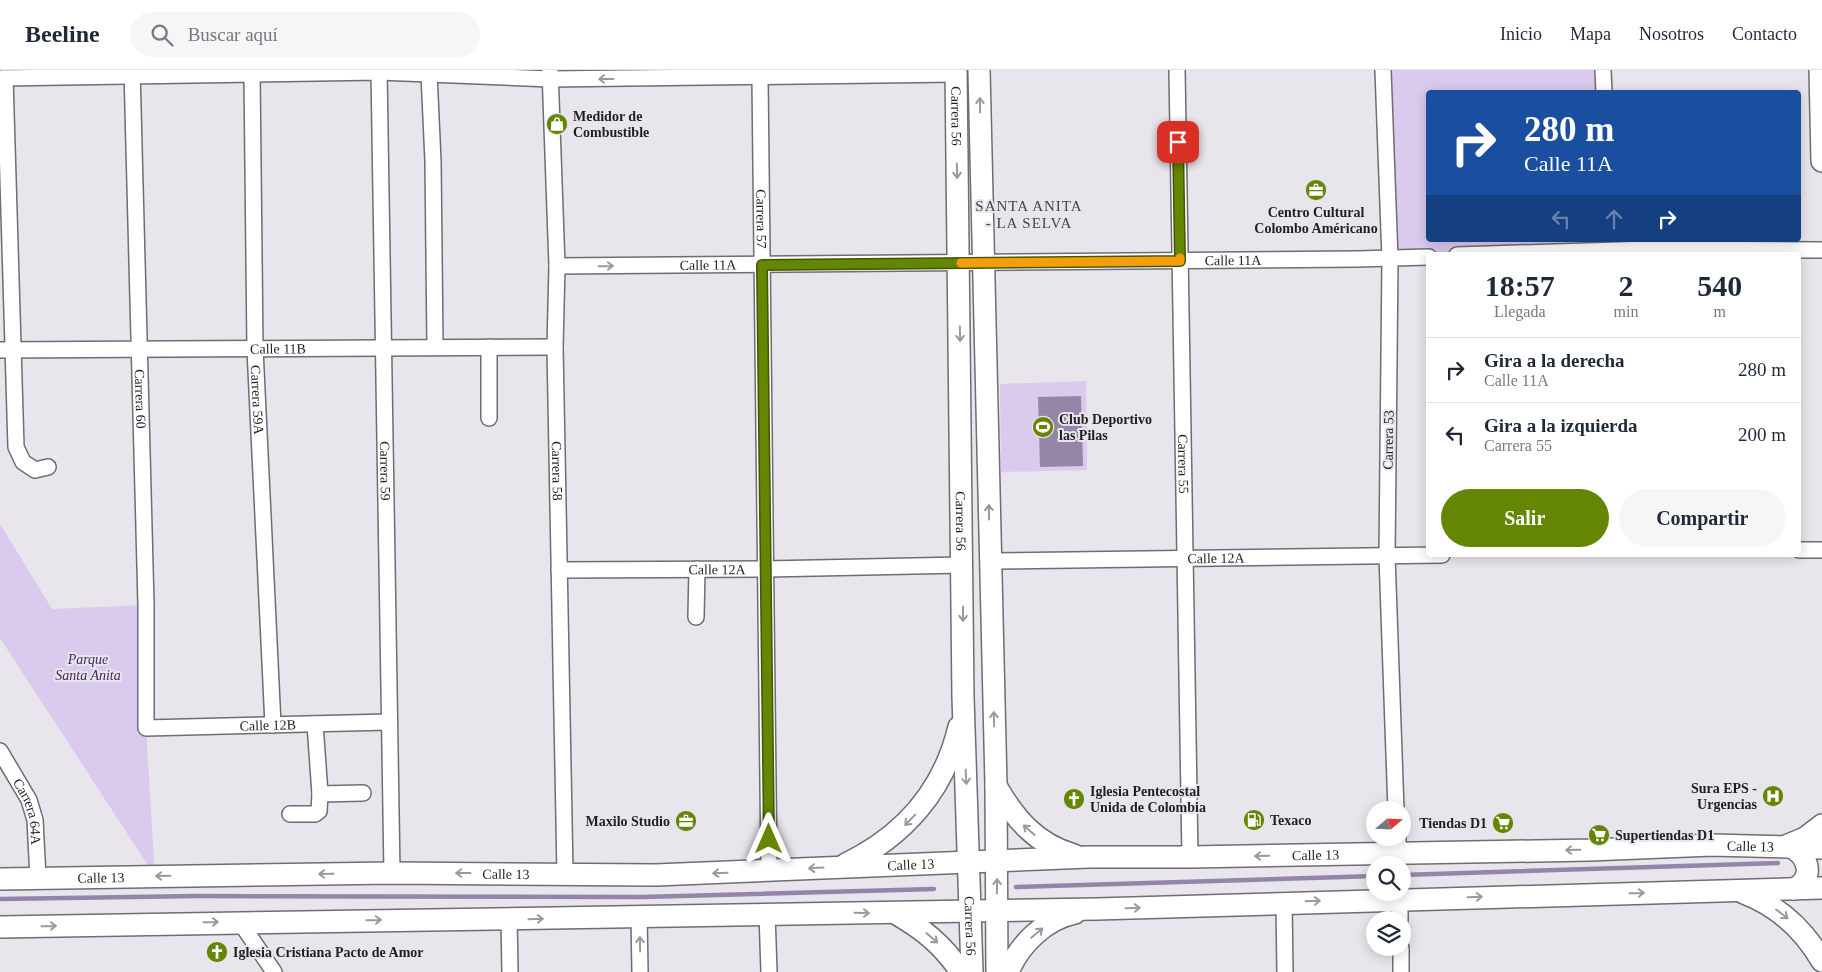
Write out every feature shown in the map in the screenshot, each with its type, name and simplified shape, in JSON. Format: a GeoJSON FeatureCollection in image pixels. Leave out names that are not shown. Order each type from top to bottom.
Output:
{"type":"FeatureCollection","features":[{"type":"Feature","properties":{"kind":"main road","name":"Carrera 56"},"geometry":{"type":"LineString","coordinates":[[979,70],[996,785],[997,972]]}},
{"type":"Feature","properties":{"kind":"main road"},"geometry":{"type":"LineString","coordinates":[[1820,70],[1822,161]]}},
{"type":"Feature","properties":{"kind":"main road","name":"Carrera 56"},"geometry":{"type":"LineString","coordinates":[[956,72],[963,697],[970,862],[972,972]]}},
{"type":"Feature","properties":{"kind":"main road"},"geometry":{"type":"LineString","coordinates":[[840,867],[888,840],[924,804],[949,760],[960,723],[963,697]]}},
{"type":"Feature","properties":{"kind":"main road"},"geometry":{"type":"LineString","coordinates":[[996,785],[1014,814],[1038,837],[1057,849],[1089,857]]}},
{"type":"Feature","properties":{"kind":"main road"},"geometry":{"type":"LineString","coordinates":[[1785,847],[1805,838],[1822,825]]}},
{"type":"Feature","properties":{"kind":"main road","name":"Calle 13"},"geometry":{"type":"LineString","coordinates":[[1411,845],[1590,850],[1712,845],[1822,848]]}},
{"type":"Feature","properties":{"kind":"main road","name":"Calle 13"},"geometry":{"type":"LineString","coordinates":[[0,879],[392,873],[656,875],[1089,857],[1190,858],[1382,846]]}},
{"type":"Feature","properties":{"kind":"main road"},"geometry":{"type":"LineString","coordinates":[[1785,847],[1802,854],[1808,867],[1804,880],[1794,889]]}},
{"type":"Feature","properties":{"kind":"main road"},"geometry":{"type":"LineString","coordinates":[[1411,899],[1822,888]]}},
{"type":"Feature","properties":{"kind":"main road"},"geometry":{"type":"LineString","coordinates":[[1739,891],[1765,903],[1789,920],[1809,940],[1822,961]]}},
{"type":"Feature","properties":{"kind":"main road"},"geometry":{"type":"LineString","coordinates":[[0,927],[1097,909],[1366,900]]}},
{"type":"Feature","properties":{"kind":"main road"},"geometry":{"type":"LineString","coordinates":[[1008,972],[1020,950],[1043,928],[1071,914],[1097,909]]}},
{"type":"Feature","properties":{"kind":"main road"},"geometry":{"type":"LineString","coordinates":[[895,913],[931,936],[946,950],[961,972]]}},
{"type":"Feature","properties":{"kind":"street","name":"Carrera 55"},"geometry":{"type":"LineString","coordinates":[[1177,70],[1190,858]]}},
{"type":"Feature","properties":{"kind":"street","name":"Carrera 53"},"geometry":{"type":"LineString","coordinates":[[1383,70],[1390,259],[1387,556],[1396,801]]}},
{"type":"Feature","properties":{"kind":"street"},"geometry":{"type":"LineString","coordinates":[[1603,70],[1604,90]]}},
{"type":"Feature","properties":{"kind":"street"},"geometry":{"type":"LineString","coordinates":[[48,467],[35,470],[23,462],[16,447],[6,350],[2,78],[132,73],[252,74],[379,71],[430,74],[760,78],[956,72]]}},
{"type":"Feature","properties":{"kind":"street","name":"Carrera 59"},"geometry":{"type":"LineString","coordinates":[[379,71],[392,873]]}},
{"type":"Feature","properties":{"kind":"street","name":"Carrera 60"},"geometry":{"type":"LineString","coordinates":[[132,73],[146,728]]}},
{"type":"Feature","properties":{"kind":"street","name":"Carrera 59A"},"geometry":{"type":"LineString","coordinates":[[252,74],[256,349],[273,725]]}},
{"type":"Feature","properties":{"kind":"street"},"geometry":{"type":"LineString","coordinates":[[430,74],[435,347]]}},
{"type":"Feature","properties":{"kind":"street","name":"Carrera 58"},"geometry":{"type":"LineString","coordinates":[[550,75],[557,266],[555,347],[565,874]]}},
{"type":"Feature","properties":{"kind":"street","name":"Carrera 57"},"geometry":{"type":"LineString","coordinates":[[760,78],[769,871]]}},
{"type":"Feature","properties":{"kind":"street"},"geometry":{"type":"LineString","coordinates":[[1502,252],[1608,245],[1822,250]]}},
{"type":"Feature","properties":{"kind":"street","name":"Calle 11A"},"geometry":{"type":"LineString","coordinates":[[557,266],[1426,257]]}},
{"type":"Feature","properties":{"kind":"street"},"geometry":{"type":"LineString","coordinates":[[488,418],[489,347]]}},
{"type":"Feature","properties":{"kind":"street","name":"Calle 11B"},"geometry":{"type":"LineString","coordinates":[[6,350],[555,347]]}},
{"type":"Feature","properties":{"kind":"street"},"geometry":{"type":"LineString","coordinates":[[1801,550],[1822,550]]}},
{"type":"Feature","properties":{"kind":"street","name":"Calle 12A"},"geometry":{"type":"LineString","coordinates":[[990,561],[1426,555]]}},
{"type":"Feature","properties":{"kind":"street","name":"Calle 12A"},"geometry":{"type":"LineString","coordinates":[[560,570],[766,569],[963,565]]}},
{"type":"Feature","properties":{"kind":"street"},"geometry":{"type":"LineString","coordinates":[[696,617],[697,569]]}},
{"type":"Feature","properties":{"kind":"street","name":"Calle 12B"},"geometry":{"type":"LineString","coordinates":[[146,728],[389,722]]}},
{"type":"Feature","properties":{"kind":"street"},"geometry":{"type":"LineString","coordinates":[[290,814],[315,814],[319,811],[320,794],[315,724]]}},
{"type":"Feature","properties":{"kind":"street","name":"Carrera 64A"},"geometry":{"type":"LineString","coordinates":[[0,750],[20,780],[31,806],[35,820],[38,878]]}},
{"type":"Feature","properties":{"kind":"street"},"geometry":{"type":"LineString","coordinates":[[320,794],[363,793]]}},
{"type":"Feature","properties":{"kind":"street"},"geometry":{"type":"LineString","coordinates":[[1284,902],[1285,972]]}},
{"type":"Feature","properties":{"kind":"street"},"geometry":{"type":"LineString","coordinates":[[767,913],[769,972]]}},
{"type":"Feature","properties":{"kind":"street"},"geometry":{"type":"LineString","coordinates":[[639,916],[640,972]]}},
{"type":"Feature","properties":{"kind":"street"},"geometry":{"type":"LineString","coordinates":[[508,919],[510,972]]}},
{"type":"Feature","properties":{"kind":"street"},"geometry":{"type":"LineString","coordinates":[[240,922],[274,972]]}},
{"type":"Feature","properties":{"kind":"street"},"geometry":{"type":"LineString","coordinates":[[1401,956],[1401,972]]}},
{"type":"Feature","properties":{"kind":"green space"},"geometry":{"type":"Polygon","coordinates":[[[1383,70],[1603,70],[1604,90],[1426,90],[1426,242],[1608,242],[1608,250],[1426,252],[1426,255],[1390,259],[1383,70]]]}},
{"type":"Feature","properties":{"kind":"green space","name":"Club Deportivo las Pilas"},"geometry":{"type":"Polygon","coordinates":[[[1086,381],[1087,470],[1001,472],[1000,384],[1086,381]]]}},
{"type":"Feature","properties":{"kind":"green space","name":"Parque Santa Anita"},"geometry":{"type":"Polygon","coordinates":[[[0,524],[52,609],[146,605],[146,728],[155,876],[0,638],[0,524]]]}},
{"type":"Feature","properties":{"kind":"shaded area"},"geometry":{"type":"Polygon","coordinates":[[[1081,396],[1083,466],[1040,467],[1038,397],[1081,396]]]}},
{"type":"Feature","properties":{"kind":"waterway"},"geometry":{"type":"LineString","coordinates":[[1411,875],[1778,863]]}},
{"type":"Feature","properties":{"kind":"waterway"},"geometry":{"type":"LineString","coordinates":[[1016,887],[1366,876]]}},
{"type":"Feature","properties":{"kind":"waterway"},"geometry":{"type":"LineString","coordinates":[[0,899],[197,896],[644,897],[934,889]]}},
{"type":"Feature","properties":{"kind":"slow traffic"},"geometry":{"type":"LineString","coordinates":[[961,263],[1180,261],[1180,258]]}},
{"type":"Feature","properties":{"kind":"place","name":"Medidor de Combustible"},"geometry":{"type":"Point","coordinates":[557,124]}},
{"type":"Feature","properties":{"kind":"place","name":"Centro Cultural Colombo Américano"},"geometry":{"type":"Point","coordinates":[1316,190]}},
{"type":"Feature","properties":{"kind":"place","name":"Club Deportivo las Pilas"},"geometry":{"type":"Point","coordinates":[1043,427]}},
{"type":"Feature","properties":{"kind":"place","name":"Sura EPS - Urgencias"},"geometry":{"type":"Point","coordinates":[1773,796]}},
{"type":"Feature","properties":{"kind":"place","name":"Iglesia Pentecostal Unida de Colombia"},"geometry":{"type":"Point","coordinates":[1074,799]}},
{"type":"Feature","properties":{"kind":"place","name":"Texaco"},"geometry":{"type":"Point","coordinates":[1254,820]}},
{"type":"Feature","properties":{"kind":"place","name":"Maxilo Studio"},"geometry":{"type":"Point","coordinates":[686,821]}},
{"type":"Feature","properties":{"kind":"place","name":"Tiendas D1"},"geometry":{"type":"Point","coordinates":[1503,823]}},
{"type":"Feature","properties":{"kind":"place","name":"Supertiendas D1"},"geometry":{"type":"Point","coordinates":[1599,835]}},
{"type":"Feature","properties":{"kind":"place","name":"Iglesia Cristiana Pacto de Amor"},"geometry":{"type":"Point","coordinates":[217,952]}},
{"type":"Feature","properties":{"kind":"district","name":"SANTA ANITA - LA SELVA"},"geometry":{"type":"Point","coordinates":[1029,214]}},
{"type":"Feature","properties":{"kind":"route"},"geometry":{"type":"LineString","coordinates":[[769,839],[762,265],[1180,261],[1178,142]]}}]}
